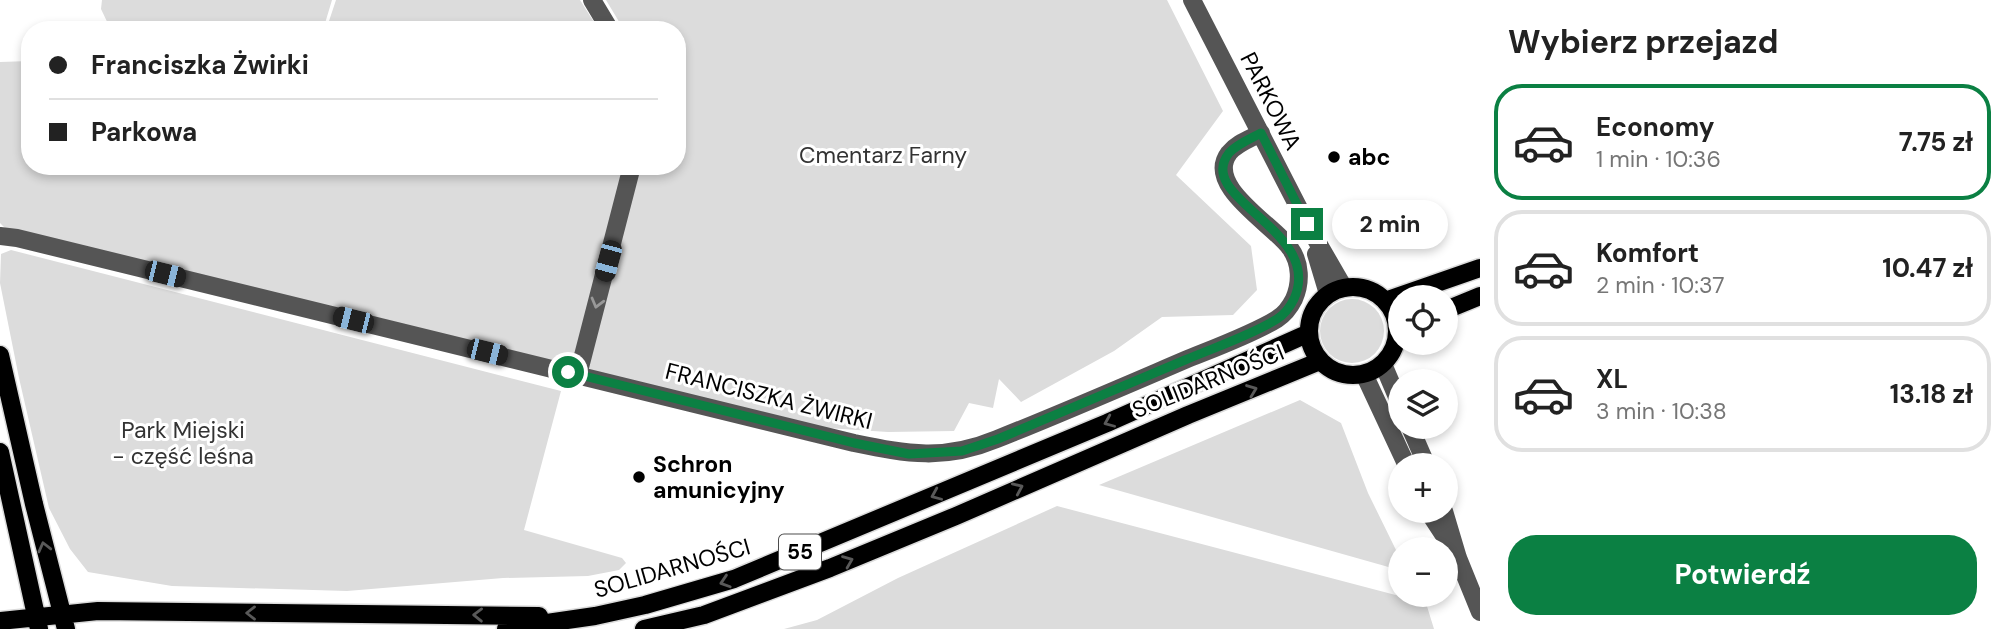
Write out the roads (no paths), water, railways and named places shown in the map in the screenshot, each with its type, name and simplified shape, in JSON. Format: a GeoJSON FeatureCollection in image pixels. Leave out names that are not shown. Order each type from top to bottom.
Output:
{"type":"FeatureCollection","features":[{"type":"Feature","properties":{"kind":"main road"},"geometry":{"type":"LineString","coordinates":[[1385,301],[1480,268]]}},
{"type":"Feature","properties":{"kind":"main road"},"geometry":{"type":"LineString","coordinates":[[1388,306],[1385,301],[1366,289],[1336,291],[1318,305],[1311,318],[1308,333],[1314,353],[1333,371],[1349,375],[1364,374],[1383,364],[1389,355]]}},
{"type":"Feature","properties":{"kind":"main road"},"geometry":{"type":"LineString","coordinates":[[1458,305],[1480,296]]}},
{"type":"Feature","properties":{"kind":"main road","name":"SOLIDARNOŚCI"},"geometry":{"type":"LineString","coordinates":[[506,629],[595,616],[645,605],[734,579],[1107,423],[1308,333]]}},
{"type":"Feature","properties":{"kind":"main road"},"geometry":{"type":"LineString","coordinates":[[0,355],[64,621]]}},
{"type":"Feature","properties":{"kind":"main road","name":"SOLIDARNOŚCI"},"geometry":{"type":"LineString","coordinates":[[644,629],[705,615],[771,591],[956,516],[1320,361]]}},
{"type":"Feature","properties":{"kind":"main road"},"geometry":{"type":"LineString","coordinates":[[0,452],[37,622]]}},
{"type":"Feature","properties":{"kind":"main road"},"geometry":{"type":"LineString","coordinates":[[0,621],[64,621],[98,611],[595,616]]}},
{"type":"Feature","properties":{"kind":"street"},"geometry":{"type":"LineString","coordinates":[[592,0],[605,21]]}},
{"type":"Feature","properties":{"kind":"street","name":"PARKOWA"},"geometry":{"type":"LineString","coordinates":[[1192,0],[1307,224],[1336,291]]}},
{"type":"Feature","properties":{"kind":"street","name":"FRANCISZKA ŻWIRKI"},"geometry":{"type":"LineString","coordinates":[[0,236],[17,237],[854,443],[909,454],[932,454],[962,451],[988,443],[1276,320],[1288,310],[1299,280],[1298,264],[1291,249],[1244,204],[1225,179],[1224,165],[1229,154],[1243,142],[1261,133]]}},
{"type":"Feature","properties":{"kind":"street"},"geometry":{"type":"LineString","coordinates":[[578,375],[630,175]]}},
{"type":"Feature","properties":{"kind":"street"},"geometry":{"type":"LineString","coordinates":[[1383,364],[1388,376]]}},
{"type":"Feature","properties":{"kind":"street"},"geometry":{"type":"LineString","coordinates":[[1364,374],[1401,453]]}},
{"type":"Feature","properties":{"kind":"street"},"geometry":{"type":"LineString","coordinates":[[1458,558],[1480,612]]}},
{"type":"Feature","properties":{"kind":"place","name":"abc"},"geometry":{"type":"Point","coordinates":[1334,157]}},
{"type":"Feature","properties":{"kind":"place","name":"Schron amunicyjny"},"geometry":{"type":"Point","coordinates":[639,477]}},
{"type":"Feature","properties":{"kind":"park label","name":"Cmentarz Farny"},"geometry":{"type":"Point","coordinates":[883,155]}},
{"type":"Feature","properties":{"kind":"park label","name":"Park Miejski - część leśna"},"geometry":{"type":"Point","coordinates":[183,443]}}]}
